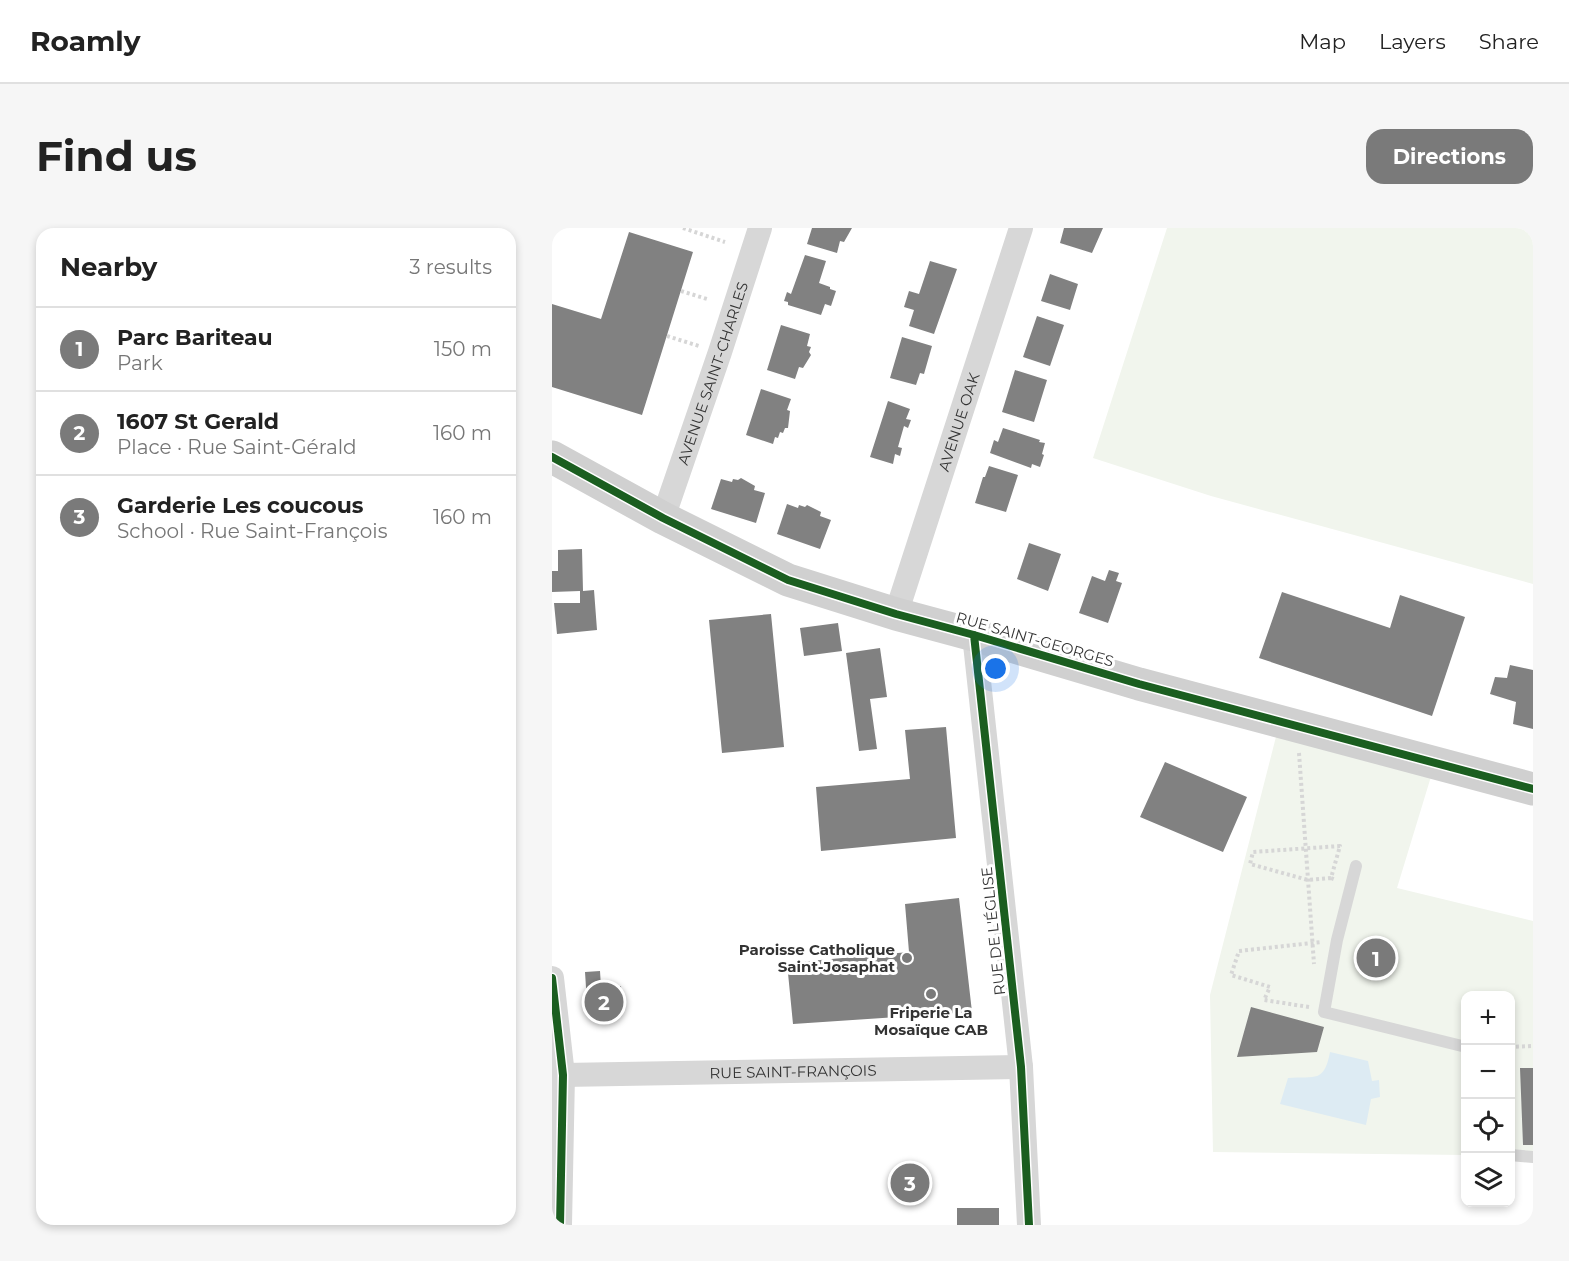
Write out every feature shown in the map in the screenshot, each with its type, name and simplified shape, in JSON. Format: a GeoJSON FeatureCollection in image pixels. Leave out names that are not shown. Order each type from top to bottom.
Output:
{"type":"FeatureCollection","features":[{"type":"Feature","properties":{"kind":"street","name":"AVENUE SAINT-CHARLES"},"geometry":{"type":"LineString","coordinates":[[663,518],[760,228]]}},
{"type":"Feature","properties":{"kind":"street","name":"AVENUE OAK"},"geometry":{"type":"LineString","coordinates":[[896,614],[1021,228]]}},
{"type":"Feature","properties":{"kind":"street","name":"RUE SAINT-GEORGES"},"geometry":{"type":"LineString","coordinates":[[552,457],[663,518],[788,580],[896,614],[1139,684],[1533,789]]}},
{"type":"Feature","properties":{"kind":"street","name":"RUE DE L'ÉGLISE"},"geometry":{"type":"LineString","coordinates":[[974,635],[1021,1067],[1029,1225]]}},
{"type":"Feature","properties":{"kind":"street"},"geometry":{"type":"LineString","coordinates":[[552,978],[563,1075],[560,1225]]}},
{"type":"Feature","properties":{"kind":"street","name":"RUE SAINT-FRANÇOIS"},"geometry":{"type":"LineString","coordinates":[[563,1075],[1021,1067]]}},
{"type":"Feature","properties":{"kind":"lane"},"geometry":{"type":"LineString","coordinates":[[1356,866],[1337,940],[1324,1012],[1461,1046]]}},
{"type":"Feature","properties":{"kind":"lane"},"geometry":{"type":"LineString","coordinates":[[1515,1155],[1533,1156]]}},
{"type":"Feature","properties":{"kind":"path"},"geometry":{"type":"LineString","coordinates":[[683,228],[725,242]]}},
{"type":"Feature","properties":{"kind":"path"},"geometry":{"type":"LineString","coordinates":[[681,291],[707,299]]}},
{"type":"Feature","properties":{"kind":"path"},"geometry":{"type":"LineString","coordinates":[[667,336],[720,352]]}},
{"type":"Feature","properties":{"kind":"path"},"geometry":{"type":"LineString","coordinates":[[1304,728],[1299,745],[1314,965]]}},
{"type":"Feature","properties":{"kind":"path"},"geometry":{"type":"LineString","coordinates":[[1331,878],[1340,846],[1253,852],[1250,864],[1308,880],[1331,878],[1351,884]]}},
{"type":"Feature","properties":{"kind":"path"},"geometry":{"type":"LineString","coordinates":[[1324,1012],[1264,1000],[1270,987],[1232,975],[1239,951],[1337,940]]}},
{"type":"Feature","properties":{"kind":"path"},"geometry":{"type":"LineString","coordinates":[[1515,1047],[1533,1046]]}},
{"type":"Feature","properties":{"kind":"shaded area"},"geometry":{"type":"Polygon","coordinates":[[[1167,228],[1533,228],[1533,584],[1211,496],[1093,458],[1167,228]]]}},
{"type":"Feature","properties":{"kind":"shaded area"},"geometry":{"type":"Polygon","coordinates":[[[1279,725],[1433,770],[1397,888],[1533,921],[1533,1156],[1515,1155],[1515,991],[1461,991],[1461,1155],[1213,1152],[1210,995],[1279,725]]]}},
{"type":"Feature","properties":{"kind":"shaded area"},"geometry":{"type":"Polygon","coordinates":[[[1330,1052],[1368,1061],[1372,1081],[1379,1080],[1380,1097],[1371,1099],[1366,1125],[1280,1104],[1288,1078],[1317,1076],[1325,1069],[1330,1052]]]}},
{"type":"Feature","properties":{"kind":"building"},"geometry":{"type":"Polygon","coordinates":[[[812,228],[852,228],[844,242],[840,241],[837,253],[807,244],[812,228]]]}},
{"type":"Feature","properties":{"kind":"building"},"geometry":{"type":"Polygon","coordinates":[[[1064,228],[1103,228],[1092,253],[1060,243],[1064,228]]]}},
{"type":"Feature","properties":{"kind":"building"},"geometry":{"type":"Polygon","coordinates":[[[629,232],[693,252],[642,415],[552,387],[552,304],[601,319],[629,232]]]}},
{"type":"Feature","properties":{"kind":"building"},"geometry":{"type":"Polygon","coordinates":[[[805,255],[826,261],[819,283],[836,291],[831,306],[825,304],[821,315],[788,305],[788,302],[784,301],[787,292],[791,294],[805,255]]]}},
{"type":"Feature","properties":{"kind":"building"},"geometry":{"type":"Polygon","coordinates":[[[930,261],[957,269],[934,334],[909,326],[914,310],[904,307],[909,291],[919,294],[930,261]]]}},
{"type":"Feature","properties":{"kind":"building"},"geometry":{"type":"Polygon","coordinates":[[[1050,274],[1078,284],[1070,310],[1041,301],[1050,274]]]}},
{"type":"Feature","properties":{"kind":"building"},"geometry":{"type":"Polygon","coordinates":[[[1037,316],[1064,325],[1050,366],[1023,357],[1037,316]]]}},
{"type":"Feature","properties":{"kind":"building"},"geometry":{"type":"Polygon","coordinates":[[[781,325],[810,334],[807,346],[811,347],[809,352],[811,355],[803,368],[799,367],[795,379],[767,370],[781,325]]]}},
{"type":"Feature","properties":{"kind":"building"},"geometry":{"type":"Polygon","coordinates":[[[902,337],[932,346],[924,374],[920,373],[916,385],[890,378],[902,337]]]}},
{"type":"Feature","properties":{"kind":"building"},"geometry":{"type":"Polygon","coordinates":[[[1015,370],[1047,380],[1034,422],[1002,412],[1015,370]]]}},
{"type":"Feature","properties":{"kind":"building"},"geometry":{"type":"Polygon","coordinates":[[[761,389],[791,399],[787,410],[790,411],[788,428],[785,428],[783,433],[780,432],[778,438],[775,437],[773,444],[746,435],[761,389]]]}},
{"type":"Feature","properties":{"kind":"building"},"geometry":{"type":"Polygon","coordinates":[[[888,401],[910,409],[906,419],[911,420],[908,428],[904,426],[898,447],[902,448],[900,456],[895,454],[893,464],[870,457],[888,401]]]}},
{"type":"Feature","properties":{"kind":"building"},"geometry":{"type":"Polygon","coordinates":[[[1003,428],[1045,443],[1040,467],[1032,464],[1031,468],[990,453],[994,440],[998,442],[1003,428]]]}},
{"type":"Feature","properties":{"kind":"building"},"geometry":{"type":"Polygon","coordinates":[[[989,466],[1018,475],[1006,512],[975,503],[989,466]]]}},
{"type":"Feature","properties":{"kind":"building"},"geometry":{"type":"Polygon","coordinates":[[[741,478],[755,486],[754,490],[765,493],[756,523],[711,509],[721,479],[732,482],[733,479],[741,478]]]}},
{"type":"Feature","properties":{"kind":"building"},"geometry":{"type":"Polygon","coordinates":[[[787,504],[798,508],[799,505],[805,507],[807,505],[821,512],[820,516],[831,520],[820,549],[777,534],[787,504]]]}},
{"type":"Feature","properties":{"kind":"building"},"geometry":{"type":"Polygon","coordinates":[[[1029,543],[1061,554],[1048,591],[1017,579],[1029,543]]]}},
{"type":"Feature","properties":{"kind":"building"},"geometry":{"type":"Polygon","coordinates":[[[582,549],[583,591],[594,590],[597,630],[557,634],[554,603],[580,603],[580,591],[552,592],[552,571],[558,571],[558,550],[582,549]]]}},
{"type":"Feature","properties":{"kind":"building"},"geometry":{"type":"Polygon","coordinates":[[[1109,570],[1119,573],[1116,581],[1122,583],[1108,623],[1079,613],[1092,576],[1105,581],[1109,570]]]}},
{"type":"Feature","properties":{"kind":"building"},"geometry":{"type":"Polygon","coordinates":[[[1282,592],[1390,628],[1400,595],[1465,617],[1432,716],[1259,658],[1282,592]]]}},
{"type":"Feature","properties":{"kind":"building"},"geometry":{"type":"Polygon","coordinates":[[[771,614],[784,747],[722,753],[709,620],[771,614]]]}},
{"type":"Feature","properties":{"kind":"building"},"geometry":{"type":"Polygon","coordinates":[[[838,623],[842,651],[804,656],[800,628],[838,623]]]}},
{"type":"Feature","properties":{"kind":"building"},"geometry":{"type":"Polygon","coordinates":[[[880,648],[887,697],[870,699],[877,749],[859,751],[846,653],[880,648]]]}},
{"type":"Feature","properties":{"kind":"building"},"geometry":{"type":"Polygon","coordinates":[[[1510,665],[1533,670],[1533,729],[1513,724],[1516,702],[1490,694],[1495,677],[1507,678],[1510,665]]]}},
{"type":"Feature","properties":{"kind":"building"},"geometry":{"type":"Polygon","coordinates":[[[946,727],[956,838],[821,851],[816,787],[910,779],[905,730],[946,727]]]}},
{"type":"Feature","properties":{"kind":"building"},"geometry":{"type":"Polygon","coordinates":[[[1165,762],[1247,797],[1223,852],[1140,817],[1165,762]]]}},
{"type":"Feature","properties":{"kind":"building","name":"Paroisse Catholique Saint-Josaphat"},"geometry":{"type":"Polygon","coordinates":[[[959,898],[972,1012],[793,1024],[787,963],[909,952],[905,904],[959,898]]]}},
{"type":"Feature","properties":{"kind":"building"},"geometry":{"type":"Polygon","coordinates":[[[600,971],[601,987],[621,986],[622,1015],[588,1018],[585,972],[600,971]]]}},
{"type":"Feature","properties":{"kind":"building"},"geometry":{"type":"Polygon","coordinates":[[[1251,1007],[1324,1027],[1317,1052],[1237,1057],[1251,1007]]]}},
{"type":"Feature","properties":{"kind":"building"},"geometry":{"type":"Polygon","coordinates":[[[1520,1068],[1533,1068],[1533,1145],[1523,1145],[1520,1068]]]}},
{"type":"Feature","properties":{"kind":"building"},"geometry":{"type":"Polygon","coordinates":[[[957,1208],[999,1208],[999,1225],[957,1225],[957,1208]]]}},
{"type":"Feature","properties":{"kind":"cycle path"},"geometry":{"type":"LineString","coordinates":[[552,457],[663,518],[788,580],[896,614],[1139,684],[1533,789]]}},
{"type":"Feature","properties":{"kind":"cycle path"},"geometry":{"type":"LineString","coordinates":[[974,635],[1021,1067],[1029,1225]]}},
{"type":"Feature","properties":{"kind":"cycle path"},"geometry":{"type":"LineString","coordinates":[[552,978],[563,1075],[560,1225]]}},
{"type":"Feature","properties":{"kind":"place","name":"Paroisse Catholique Saint-Josaphat"},"geometry":{"type":"Point","coordinates":[907,958]}},
{"type":"Feature","properties":{"kind":"place","name":"Parc Bariteau"},"geometry":{"type":"Point","coordinates":[1376,958]}},
{"type":"Feature","properties":{"kind":"place","name":"Friperie La Mosaïque CAB"},"geometry":{"type":"Point","coordinates":[931,994]}},
{"type":"Feature","properties":{"kind":"place","name":"1607 St Gerald"},"geometry":{"type":"Point","coordinates":[604,1002]}},
{"type":"Feature","properties":{"kind":"place","name":"Garderie Les coucous"},"geometry":{"type":"Point","coordinates":[910,1183]}}]}
